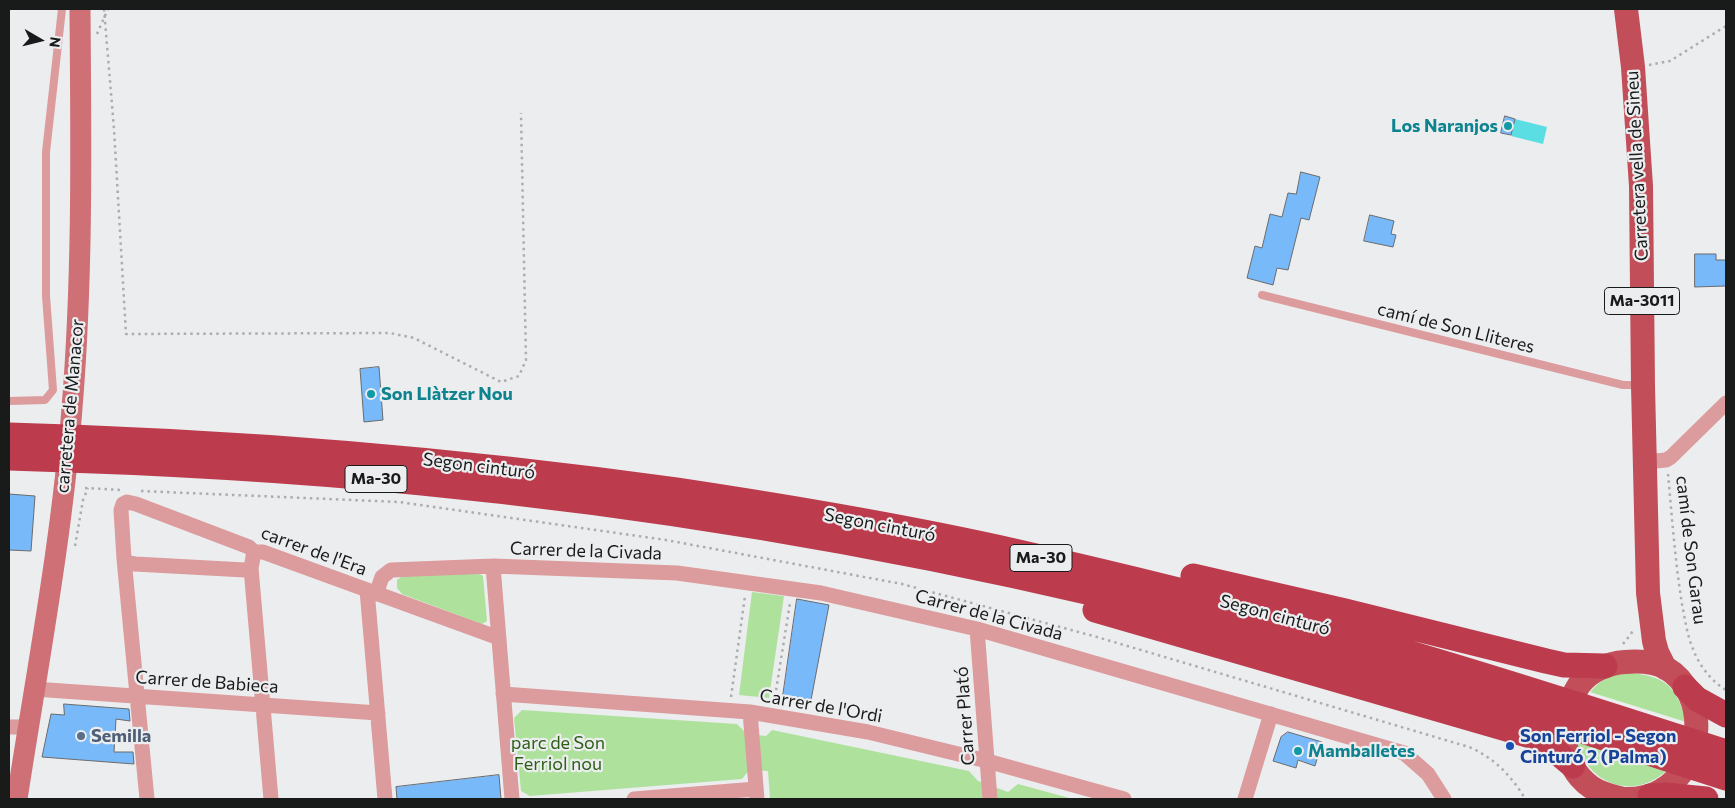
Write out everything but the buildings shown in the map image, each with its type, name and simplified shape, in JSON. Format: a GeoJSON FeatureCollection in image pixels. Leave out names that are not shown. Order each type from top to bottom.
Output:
{"type":"FeatureCollection","features":[{"type":"Feature","properties":{"kind":"highway"},"geometry":{"type":"LineString","coordinates":[[9,422],[196,431],[282,438],[337,452]]}},
{"type":"Feature","properties":{"kind":"highway","name":"Segon cinturó"},"geometry":{"type":"LineString","coordinates":[[9,435],[188,442],[455,462],[618,482],[735,499],[873,523],[1012,551],[1232,604],[1530,689],[1726,752]]}},
{"type":"Feature","properties":{"kind":"highway","name":"Segon cinturó"},"geometry":{"type":"LineString","coordinates":[[13,459],[140,463],[280,471],[413,482],[609,505],[706,519],[797,533],[914,555]]}},
{"type":"Feature","properties":{"kind":"highway"},"geometry":{"type":"LineString","coordinates":[[873,523],[918,521],[1193,576],[1564,665],[1615,658]]}},
{"type":"Feature","properties":{"kind":"highway"},"geometry":{"type":"LineString","coordinates":[[914,555],[963,578],[1031,592],[1534,737],[1548,745],[1573,766]]}},
{"type":"Feature","properties":{"kind":"highway","name":"Ma-30"},"geometry":{"type":"LineString","coordinates":[[914,555],[1099,595],[1328,654],[1533,715],[1726,778]]}},
{"type":"Feature","properties":{"kind":"highway"},"geometry":{"type":"LineString","coordinates":[[1685,687],[1698,700],[1726,715]]}},
{"type":"Feature","properties":{"kind":"highway"},"geometry":{"type":"LineString","coordinates":[[1649,794],[1706,799]]}},
{"type":"Feature","properties":{"kind":"main road","name":"carretera de Manacor"},"geometry":{"type":"LineString","coordinates":[[17,799],[18,727],[34,689],[66,478],[72,408],[80,267],[80,9]]}},
{"type":"Feature","properties":{"kind":"main road","name":"Carretera vella de Sineu"},"geometry":{"type":"LineString","coordinates":[[1615,658],[1634,649],[1642,630],[1648,593],[1656,461],[1643,386],[1641,186],[1633,67],[1626,9]]}},
{"type":"Feature","properties":{"kind":"main road","name":"Carretera vella de Sineu"},"geometry":{"type":"LineString","coordinates":[[1648,593],[1654,641],[1665,668]]}},
{"type":"Feature","properties":{"kind":"main road"},"geometry":{"type":"LineString","coordinates":[[1615,658],[1650,663],[1665,668]]}},
{"type":"Feature","properties":{"kind":"main road","name":"Ma-3011"},"geometry":{"type":"LineString","coordinates":[[1594,793],[1573,766],[1566,751],[1564,738],[1565,720],[1573,695],[1582,682],[1591,673],[1615,658]]}},
{"type":"Feature","properties":{"kind":"main road","name":"Ma-3011"},"geometry":{"type":"LineString","coordinates":[[1649,794],[1680,774],[1689,761],[1696,735],[1696,717],[1692,699],[1685,687],[1665,668]]}},
{"type":"Feature","properties":{"kind":"main road"},"geometry":{"type":"LineString","coordinates":[[1594,793],[1624,799],[1649,794]]}},
{"type":"Feature","properties":{"kind":"street"},"geometry":{"type":"LineString","coordinates":[[1656,461],[1726,403]]}},
{"type":"Feature","properties":{"kind":"street","name":"carrer de l'Era"},"geometry":{"type":"LineString","coordinates":[[124,559],[121,510],[123,504],[128,502],[249,547],[254,552],[262,552],[498,638]]}},
{"type":"Feature","properties":{"kind":"street"},"geometry":{"type":"LineString","coordinates":[[254,552],[251,568],[271,799]]}},
{"type":"Feature","properties":{"kind":"street"},"geometry":{"type":"LineString","coordinates":[[124,559],[129,563],[135,564],[245,570],[251,568]]}},
{"type":"Feature","properties":{"kind":"street"},"geometry":{"type":"LineString","coordinates":[[124,559],[146,799]]}},
{"type":"Feature","properties":{"kind":"street"},"geometry":{"type":"LineString","coordinates":[[493,566],[512,799]]}},
{"type":"Feature","properties":{"kind":"street","name":"Carrer de la Civada"},"geometry":{"type":"LineString","coordinates":[[372,592],[382,578],[391,570],[493,566],[677,573],[821,593],[977,629],[1404,753],[1428,774],[1444,799]]}},
{"type":"Feature","properties":{"kind":"street"},"geometry":{"type":"LineString","coordinates":[[372,592],[378,713],[385,799]]}},
{"type":"Feature","properties":{"kind":"street","name":"Carrer Plató"},"geometry":{"type":"LineString","coordinates":[[977,629],[990,799]]}},
{"type":"Feature","properties":{"kind":"street","name":"Carrer de Babieca"},"geometry":{"type":"LineString","coordinates":[[34,689],[378,713]]}},
{"type":"Feature","properties":{"kind":"street","name":"Carrer de l'Ordi"},"geometry":{"type":"LineString","coordinates":[[503,694],[750,712],[868,732],[987,761],[1124,799]]}},
{"type":"Feature","properties":{"kind":"street"},"geometry":{"type":"LineString","coordinates":[[640,799],[757,794],[750,712]]}},
{"type":"Feature","properties":{"kind":"street"},"geometry":{"type":"LineString","coordinates":[[1245,799],[1271,714]]}},
{"type":"Feature","properties":{"kind":"lane"},"geometry":{"type":"LineString","coordinates":[[9,401],[45,400],[53,390],[46,296],[46,152],[62,9]]}},
{"type":"Feature","properties":{"kind":"lane","name":"camí de Son Lliteres"},"geometry":{"type":"LineString","coordinates":[[1262,295],[1624,385],[1643,386]]}},
{"type":"Feature","properties":{"kind":"path"},"geometry":{"type":"LineString","coordinates":[[104,9],[114,129],[126,334],[390,332],[414,338],[501,382],[519,376],[526,360],[522,113]]}},
{"type":"Feature","properties":{"kind":"path"},"geometry":{"type":"LineString","coordinates":[[1633,67],[1670,61],[1726,26]]}},
{"type":"Feature","properties":{"kind":"path","name":"camí de Son Garau"},"geometry":{"type":"LineString","coordinates":[[1656,461],[1686,626],[1692,648],[1710,676],[1726,690]]}},
{"type":"Feature","properties":{"kind":"path"},"geometry":{"type":"LineString","coordinates":[[85,488],[122,490]]}},
{"type":"Feature","properties":{"kind":"path"},"geometry":{"type":"LineString","coordinates":[[729,710],[747,582]]}},
{"type":"Feature","properties":{"kind":"path"},"geometry":{"type":"LineString","coordinates":[[772,716],[792,589]]}},
{"type":"Feature","properties":{"kind":"path"},"geometry":{"type":"LineString","coordinates":[[1615,658],[1635,625]]}},
{"type":"Feature","properties":{"kind":"green space"},"geometry":{"type":"Polygon","coordinates":[[[477,572],[483,576],[487,621],[482,624],[402,594],[397,588],[397,580],[404,575],[477,572]]]}},
{"type":"Feature","properties":{"kind":"green space"},"geometry":{"type":"Polygon","coordinates":[[[752,592],[784,596],[769,698],[739,695],[752,592]]]}},
{"type":"Feature","properties":{"kind":"green space"},"geometry":{"type":"Polygon","coordinates":[[[1620,672],[1646,675],[1665,683],[1677,697],[1686,722],[1590,692],[1604,680],[1620,672]]]}},
{"type":"Feature","properties":{"kind":"green space","name":"parc de Son Ferriol nou"},"geometry":{"type":"Polygon","coordinates":[[[522,710],[737,724],[747,734],[766,736],[772,730],[969,771],[978,781],[1008,792],[1018,784],[1073,799],[770,799],[768,771],[749,770],[742,779],[530,796],[521,791],[514,718],[522,710]]]}},
{"type":"Feature","properties":{"kind":"green space"},"geometry":{"type":"Polygon","coordinates":[[[1576,741],[1667,770],[1654,780],[1640,785],[1613,784],[1601,778],[1590,768],[1582,756],[1576,741]]]}},
{"type":"Feature","properties":{"kind":"water"},"geometry":{"type":"Polygon","coordinates":[[[1515,119],[1547,127],[1543,144],[1511,136],[1515,119]]]}},
{"type":"Feature","properties":{"kind":"place","name":"Los Naranjos"},"geometry":{"type":"Point","coordinates":[1508,126]}},
{"type":"Feature","properties":{"kind":"place","name":"Son Llàtzer Nou"},"geometry":{"type":"Point","coordinates":[371,394]}},
{"type":"Feature","properties":{"kind":"place","name":"Semilla"},"geometry":{"type":"Point","coordinates":[81,736]}},
{"type":"Feature","properties":{"kind":"place","name":"Son Ferriol - Segon Cinturó 2 (Palma)"},"geometry":{"type":"Point","coordinates":[1510,746]}},
{"type":"Feature","properties":{"kind":"place","name":"Mamballetes"},"geometry":{"type":"Point","coordinates":[1298,751]}}]}
